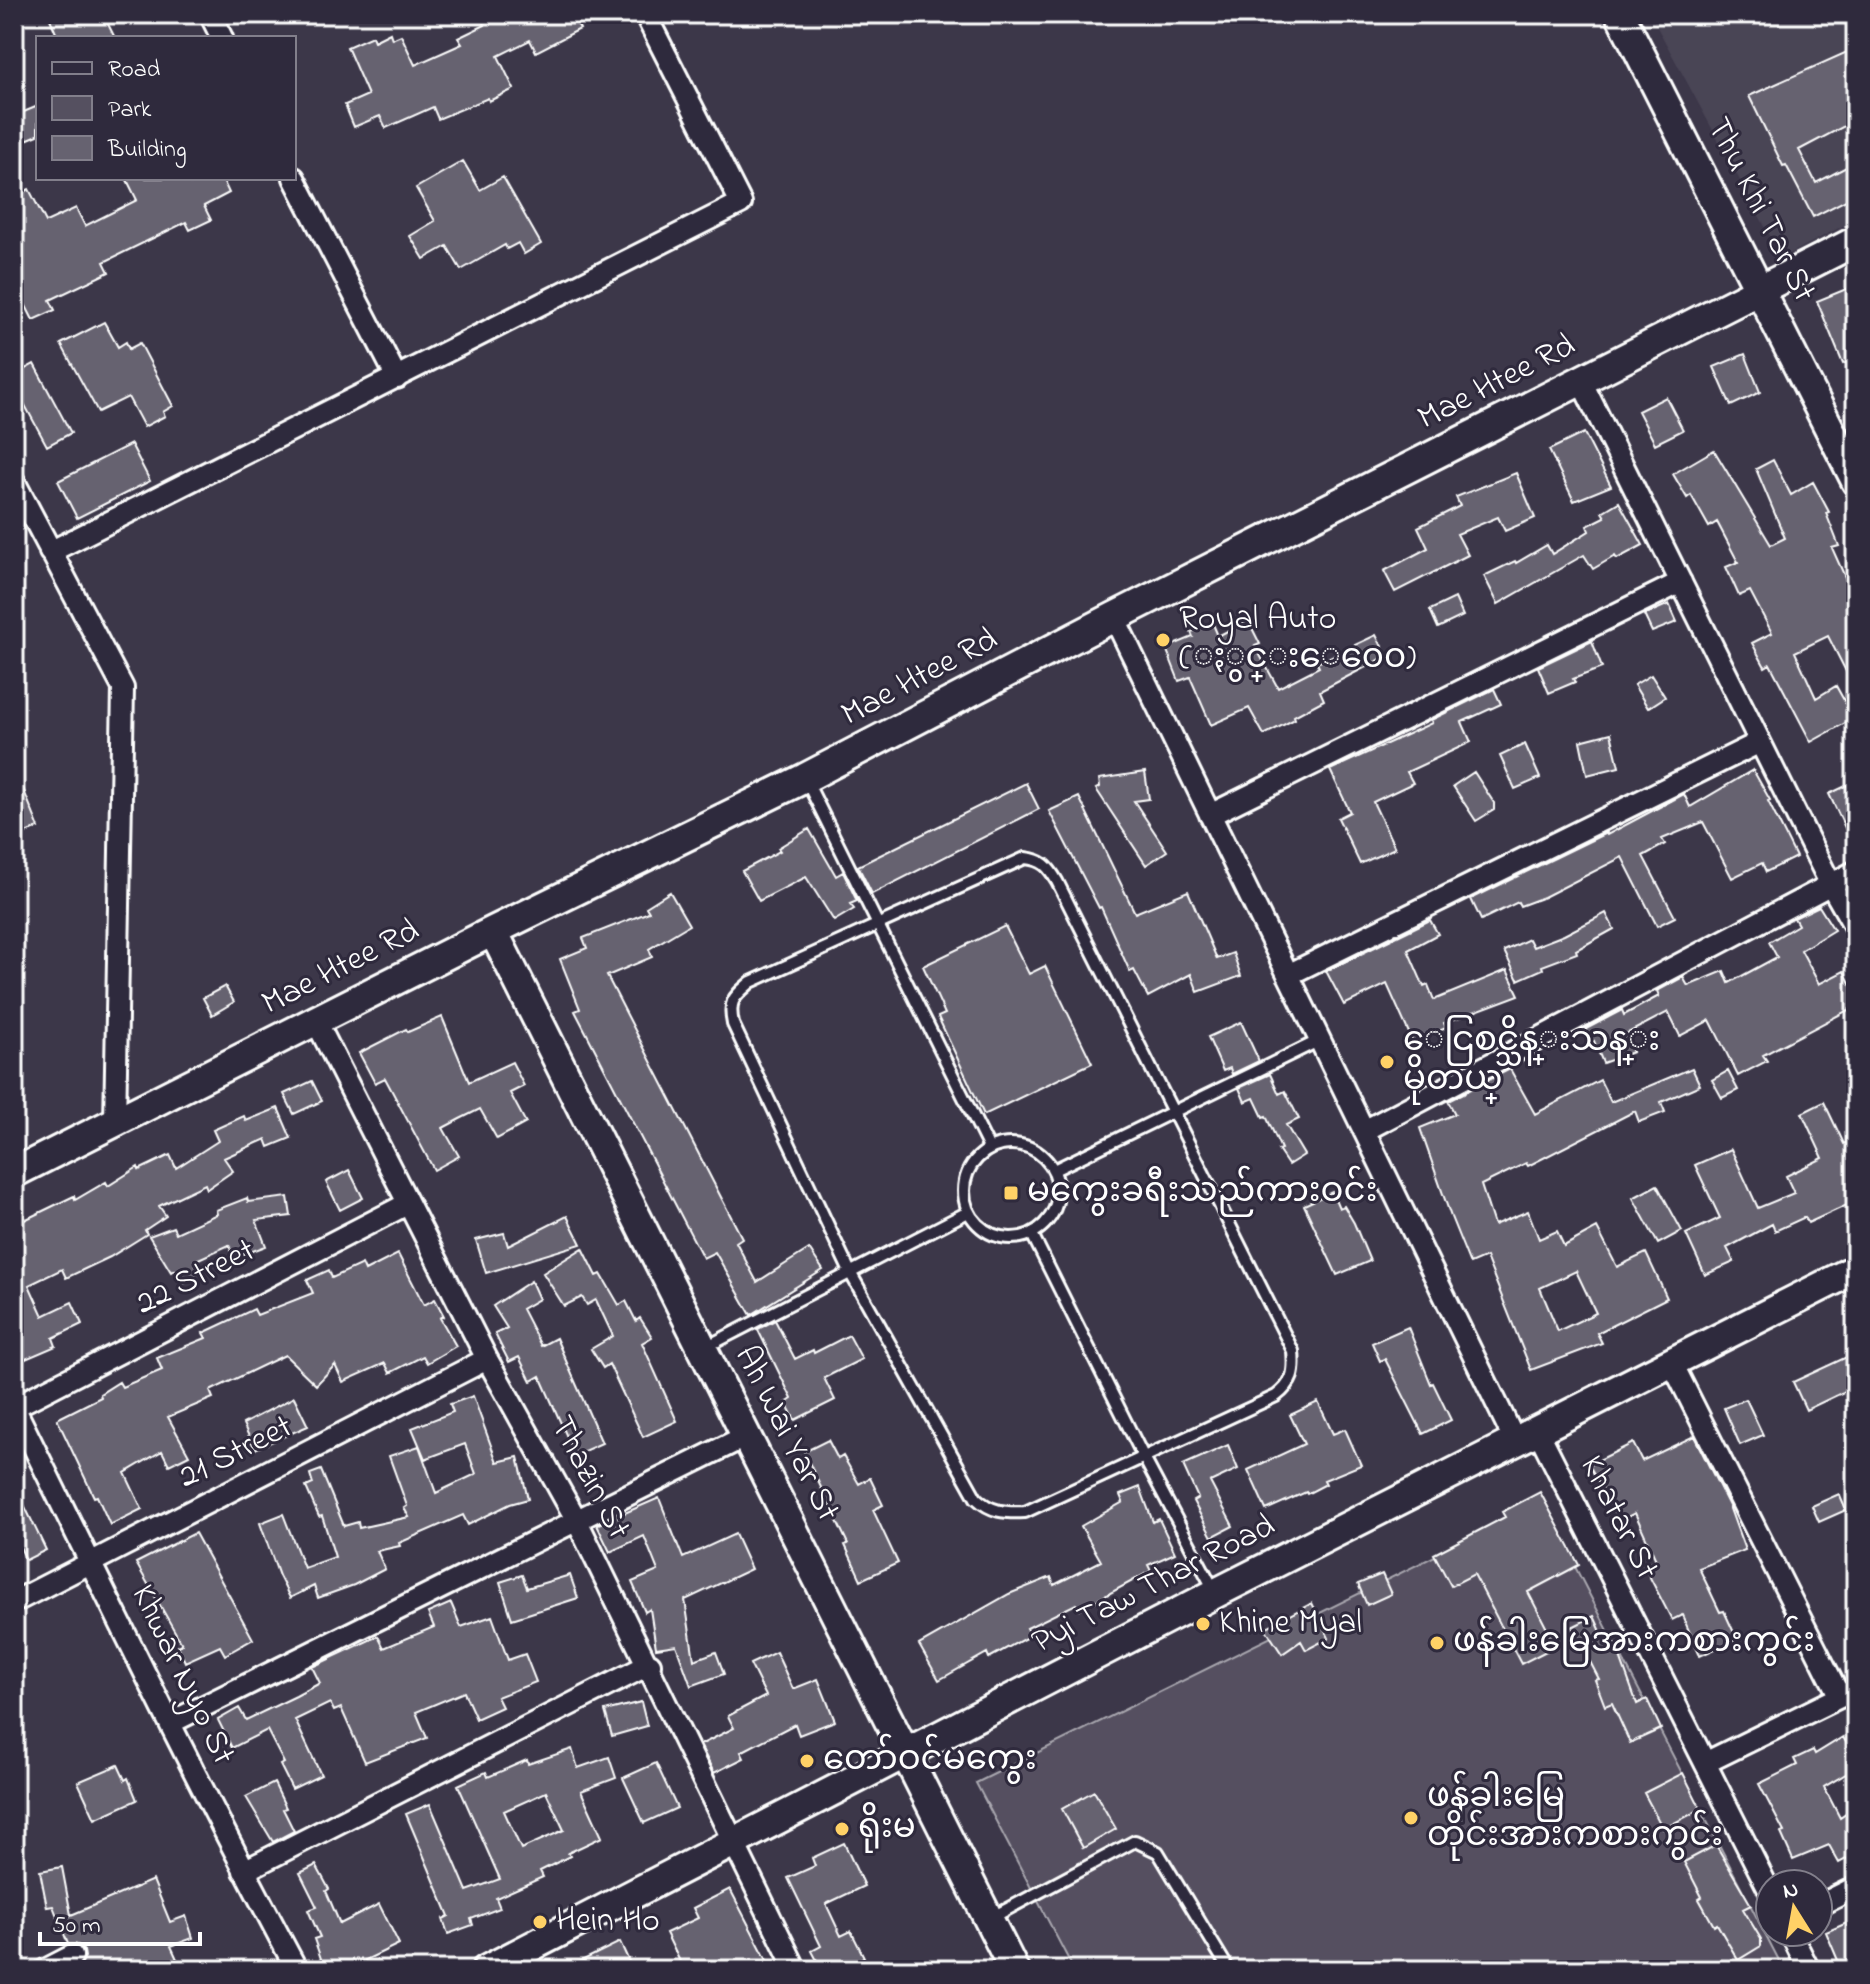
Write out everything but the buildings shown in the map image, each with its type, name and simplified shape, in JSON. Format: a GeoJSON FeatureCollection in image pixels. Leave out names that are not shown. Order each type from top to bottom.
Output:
{"type":"FeatureCollection","features":[{"type":"Feature","properties":{"kind":"street"},"geometry":{"type":"LineString","coordinates":[[210,14],[221,36]]}},
{"type":"Feature","properties":{"kind":"street"},"geometry":{"type":"LineString","coordinates":[[50,552],[741,203],[645,14]]}},
{"type":"Feature","properties":{"kind":"street","name":"Thu Khi Tar St"},"geometry":{"type":"LineString","coordinates":[[1620,14],[1856,481]]}},
{"type":"Feature","properties":{"kind":"street"},"geometry":{"type":"LineString","coordinates":[[295,180],[397,378]]}},
{"type":"Feature","properties":{"kind":"street","name":"Mae Htee Rd"},"geometry":{"type":"LineString","coordinates":[[14,1173],[493,931],[805,778],[1114,617],[1856,241]]}},
{"type":"Feature","properties":{"kind":"street"},"geometry":{"type":"LineString","coordinates":[[1581,381],[1831,885],[1856,929]]}},
{"type":"Feature","properties":{"kind":"street"},"geometry":{"type":"LineString","coordinates":[[14,481],[123,688],[115,1123]]}},
{"type":"Feature","properties":{"kind":"street"},"geometry":{"type":"LineString","coordinates":[[1210,815],[1681,582]]}},
{"type":"Feature","properties":{"kind":"street","name":"Khatar St"},"geometry":{"type":"LineString","coordinates":[[1114,617],[1364,1131],[1705,1763],[1758,1868]]}},
{"type":"Feature","properties":{"kind":"street"},"geometry":{"type":"LineString","coordinates":[[1288,975],[1760,742]]}},
{"type":"Feature","properties":{"kind":"street"},"geometry":{"type":"LineString","coordinates":[[1364,1131],[1856,871]]}},
{"type":"Feature","properties":{"kind":"street","name":"Ah Wai Yar St"},"geometry":{"type":"LineString","coordinates":[[493,931],[1014,1970]]}},
{"type":"Feature","properties":{"kind":"street","name":"Thazin St"},"geometry":{"type":"LineString","coordinates":[[316,1021],[487,1359],[576,1519],[650,1664],[796,1970]]}},
{"type":"Feature","properties":{"kind":"street","name":"22 Street"},"geometry":{"type":"LineString","coordinates":[[14,1407],[407,1204]]}},
{"type":"Feature","properties":{"kind":"street","name":"Pyi Taw Thar Road"},"geometry":{"type":"LineString","coordinates":[[486,1970],[1216,1593],[1856,1269]]}},
{"type":"Feature","properties":{"kind":"street","name":"21 Street"},"geometry":{"type":"LineString","coordinates":[[14,1602],[487,1359]]}},
{"type":"Feature","properties":{"kind":"street"},"geometry":{"type":"LineString","coordinates":[[1671,1361],[1848,1693],[1705,1763]]}},
{"type":"Feature","properties":{"kind":"street","name":"Khwar Nyo St"},"geometry":{"type":"LineString","coordinates":[[14,1407],[244,1871],[297,1970]]}},
{"type":"Feature","properties":{"kind":"street"},"geometry":{"type":"LineString","coordinates":[[170,1723],[746,1436]]}},
{"type":"Feature","properties":{"kind":"street"},"geometry":{"type":"LineString","coordinates":[[244,1871],[650,1664]]}},
{"type":"Feature","properties":{"kind":"street"},"geometry":{"type":"LineString","coordinates":[[1834,1898],[1856,1887]]}},
{"type":"Feature","properties":{"kind":"street"},"geometry":{"type":"LineString","coordinates":[[1798,1948],[1809,1970]]}},
{"type":"Feature","properties":{"kind":"street"},"geometry":{"type":"LineString","coordinates":[[45,1970],[72,1956]]}},
{"type":"Feature","properties":{"kind":"lane"},"geometry":{"type":"LineString","coordinates":[[805,778],[989,1148]]}},
{"type":"Feature","properties":{"kind":"lane"},"geometry":{"type":"LineString","coordinates":[[1025,858],[1038,859],[1048,866],[1057,881],[1173,1112],[1293,1351],[1295,1372],[1289,1386],[1276,1396],[1025,1512],[1005,1513],[988,1508],[976,1498],[851,1274],[733,1024],[730,1008],[734,997],[751,982],[1025,858]]}},
{"type":"Feature","properties":{"kind":"lane"},"geometry":{"type":"LineString","coordinates":[[1054,1170],[1320,1040]]}},
{"type":"Feature","properties":{"kind":"lane"},"geometry":{"type":"LineString","coordinates":[[1001,1144],[1026,1146],[1037,1151],[1054,1170],[1059,1194],[1056,1206],[1051,1217],[1032,1234],[1020,1238],[995,1236],[984,1231],[968,1212],[964,1201],[965,1176],[979,1155],[989,1148],[1001,1144]]}},
{"type":"Feature","properties":{"kind":"lane"},"geometry":{"type":"LineString","coordinates":[[703,1349],[968,1212]]}},
{"type":"Feature","properties":{"kind":"lane"},"geometry":{"type":"LineString","coordinates":[[1032,1234],[1143,1456],[1216,1593]]}},
{"type":"Feature","properties":{"kind":"lane"},"geometry":{"type":"LineString","coordinates":[[989,1919],[1135,1841],[1158,1852],[1229,1970]]}},
{"type":"Feature","properties":{"kind":"shaded area"},"geometry":{"type":"Polygon","coordinates":[[[1650,14],[1856,14],[1856,219],[1782,258],[1650,14]]]}},
{"type":"Feature","properties":{"kind":"green space","name":"ဖန်ခါးမြေအားကစားကွင်း"},"geometry":{"type":"Polygon","coordinates":[[[1542,1503],[1754,1912],[1754,1948],[1773,1948],[1784,1970],[1074,1970],[976,1783],[1542,1503]]]}},
{"type":"Feature","properties":{"kind":"place","name":"Royal Auto (ႏွင္းေ၀ေ၀)"},"geometry":{"type":"Point","coordinates":[1163,640]}},
{"type":"Feature","properties":{"kind":"place","name":"ေငြစင္သိန္းသန္း မိုတယ္"},"geometry":{"type":"Point","coordinates":[1387,1062]}},
{"type":"Feature","properties":{"kind":"place","name":"မကွေးခရီးသည်ကားဝင်း"},"geometry":{"type":"Point","coordinates":[1011,1193]}},
{"type":"Feature","properties":{"kind":"place","name":"Khine Myal"},"geometry":{"type":"Point","coordinates":[1203,1624]}},
{"type":"Feature","properties":{"kind":"place","name":"ဖန်ခါးမြေအားကစားကွင်း"},"geometry":{"type":"Point","coordinates":[1437,1643]}},
{"type":"Feature","properties":{"kind":"place","name":"တော်ဝင်မကွေး"},"geometry":{"type":"Point","coordinates":[807,1761]}},
{"type":"Feature","properties":{"kind":"place","name":"ဖန်ခါးမြေ တိုင်းအားကစားကွင်း"},"geometry":{"type":"Point","coordinates":[1411,1818]}},
{"type":"Feature","properties":{"kind":"place","name":"ရိုးမ"},"geometry":{"type":"Point","coordinates":[842,1829]}},
{"type":"Feature","properties":{"kind":"place","name":"Hein Ho"},"geometry":{"type":"Point","coordinates":[540,1922]}}]}
